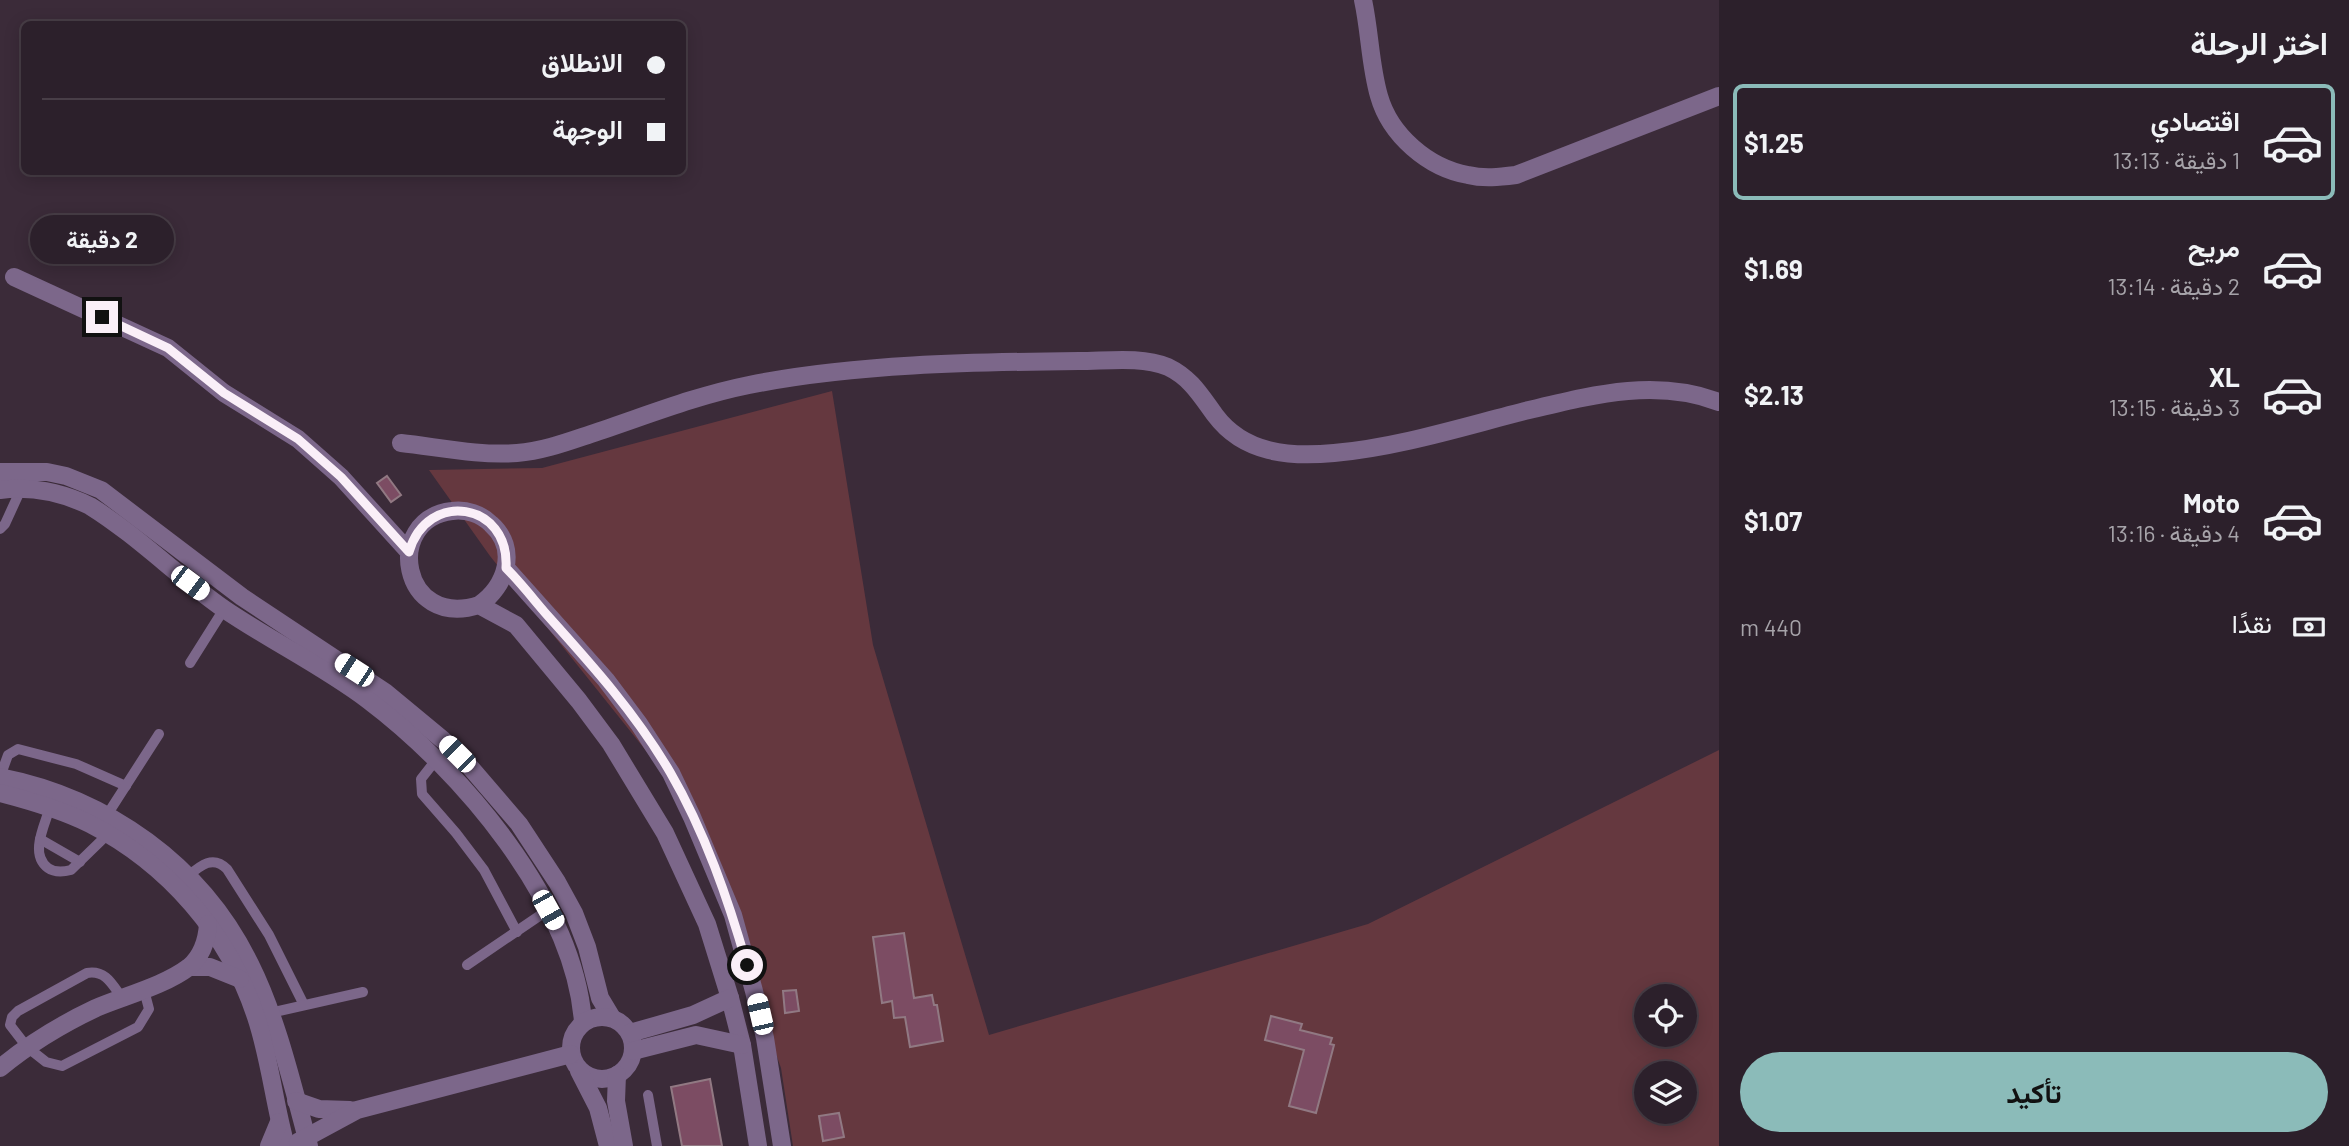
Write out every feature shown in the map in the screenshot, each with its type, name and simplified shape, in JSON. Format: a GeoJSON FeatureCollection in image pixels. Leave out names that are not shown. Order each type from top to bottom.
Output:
{"type":"FeatureCollection","features":[{"type":"Feature","properties":{"kind":"street"},"geometry":{"type":"LineString","coordinates":[[1363,0],[1379,98],[1390,120],[1404,140],[1423,156],[1444,168],[1468,175],[1492,178],[1528,172],[1719,96]]}},
{"type":"Feature","properties":{"kind":"street"},"geometry":{"type":"LineString","coordinates":[[14,277],[168,348],[224,393],[298,439],[341,477],[409,552]]}},
{"type":"Feature","properties":{"kind":"street"},"geometry":{"type":"LineString","coordinates":[[401,443],[516,453],[554,446],[718,391],[782,378],[1015,362],[1141,361],[1166,366],[1195,386],[1216,416],[1237,437],[1262,449],[1286,454],[1335,453],[1384,445],[1581,397],[1618,391],[1677,391],[1719,402]]}},
{"type":"Feature","properties":{"kind":"street"},"geometry":{"type":"LineString","coordinates":[[0,472],[47,472],[66,475],[101,489],[349,677],[436,760],[490,820],[521,864],[558,928],[575,973],[583,1022]]}},
{"type":"Feature","properties":{"kind":"street"},"geometry":{"type":"LineString","coordinates":[[0,491],[21,489],[57,493],[90,506],[223,609],[349,677],[385,692],[443,740],[519,824],[557,882],[574,913],[587,947],[600,998],[612,1018],[625,1027],[631,1042],[626,1067],[617,1075],[603,1079],[594,1079],[579,1071]]}},
{"type":"Feature","properties":{"kind":"street"},"geometry":{"type":"LineString","coordinates":[[459,510],[482,517],[492,524],[505,544],[506,568],[497,590],[479,605],[456,610],[444,608],[423,596],[411,576],[409,552],[412,541],[426,522],[436,515],[459,510]]}},
{"type":"Feature","properties":{"kind":"street"},"geometry":{"type":"LineString","coordinates":[[506,568],[606,680],[639,724],[671,774],[692,817],[733,915],[754,990],[765,1038],[782,1146]]}},
{"type":"Feature","properties":{"kind":"street"},"geometry":{"type":"LineString","coordinates":[[479,605],[516,625],[579,701],[636,782],[687,877],[707,924],[730,998],[742,1045],[758,1146]]}},
{"type":"Feature","properties":{"kind":"street"},"geometry":{"type":"LineString","coordinates":[[0,777],[45,788],[155,867],[192,903],[223,945],[240,979],[263,1041],[286,1146]]}},
{"type":"Feature","properties":{"kind":"street"},"geometry":{"type":"LineString","coordinates":[[0,793],[50,807],[72,807],[107,815],[150,842],[188,876],[237,940],[270,1013],[296,1101],[302,1143],[357,1110]]}},
{"type":"Feature","properties":{"kind":"street"},"geometry":{"type":"LineString","coordinates":[[189,967],[203,947],[208,924]]}},
{"type":"Feature","properties":{"kind":"street"},"geometry":{"type":"LineString","coordinates":[[0,1068],[26,1047],[73,1020],[144,990],[189,967],[210,967],[240,979]]}},
{"type":"Feature","properties":{"kind":"street"},"geometry":{"type":"LineString","coordinates":[[631,1042],[730,998]]}},
{"type":"Feature","properties":{"kind":"street"},"geometry":{"type":"LineString","coordinates":[[608,1146],[598,1108],[571,1054],[573,1036],[583,1022],[597,1017],[612,1018]]}},
{"type":"Feature","properties":{"kind":"street"},"geometry":{"type":"LineString","coordinates":[[631,1042],[696,1035],[742,1045]]}},
{"type":"Feature","properties":{"kind":"street"},"geometry":{"type":"LineString","coordinates":[[296,1101],[332,1111],[357,1110],[571,1054]]}},
{"type":"Feature","properties":{"kind":"street"},"geometry":{"type":"LineString","coordinates":[[617,1075],[616,1101],[624,1146]]}},
{"type":"Feature","properties":{"kind":"street"},"geometry":{"type":"LineString","coordinates":[[269,1146],[279,1122]]}},
{"type":"Feature","properties":{"kind":"lane"},"geometry":{"type":"LineString","coordinates":[[0,529],[5,524],[21,489]]}},
{"type":"Feature","properties":{"kind":"lane"},"geometry":{"type":"LineString","coordinates":[[190,663],[223,609]]}},
{"type":"Feature","properties":{"kind":"lane"},"geometry":{"type":"LineString","coordinates":[[107,815],[159,734]]}},
{"type":"Feature","properties":{"kind":"lane"},"geometry":{"type":"LineString","coordinates":[[0,777],[8,755],[18,749],[76,764],[126,786]]}},
{"type":"Feature","properties":{"kind":"lane"},"geometry":{"type":"LineString","coordinates":[[436,760],[421,779],[422,794],[456,832],[484,870],[517,932]]}},
{"type":"Feature","properties":{"kind":"lane"},"geometry":{"type":"LineString","coordinates":[[50,807],[38,851],[47,867],[65,872],[80,862],[108,834]]}},
{"type":"Feature","properties":{"kind":"lane"},"geometry":{"type":"LineString","coordinates":[[40,839],[80,862]]}},
{"type":"Feature","properties":{"kind":"lane"},"geometry":{"type":"LineString","coordinates":[[188,876],[207,862],[218,862],[227,869],[269,935],[304,1005]]}},
{"type":"Feature","properties":{"kind":"lane"},"geometry":{"type":"LineString","coordinates":[[467,965],[548,910]]}},
{"type":"Feature","properties":{"kind":"lane"},"geometry":{"type":"LineString","coordinates":[[122,998],[103,974],[87,973],[18,1011],[12,1017],[10,1025],[26,1047],[54,1065],[71,1063],[143,1022],[149,1009],[144,990]]}},
{"type":"Feature","properties":{"kind":"lane"},"geometry":{"type":"LineString","coordinates":[[270,1013],[363,992]]}},
{"type":"Feature","properties":{"kind":"lane"},"geometry":{"type":"LineString","coordinates":[[648,1095],[657,1146]]}},
{"type":"Feature","properties":{"kind":"shaded area"},"geometry":{"type":"Polygon","coordinates":[[[832,391],[873,645],[989,1035],[1368,924],[1719,750],[1719,1146],[793,1146],[781,1068],[729,921],[667,777],[490,556],[429,470],[542,468],[832,391]]]}},
{"type":"Feature","properties":{"kind":"building"},"geometry":{"type":"Polygon","coordinates":[[[387,476],[401,495],[391,502],[377,483],[387,476]]]}},
{"type":"Feature","properties":{"kind":"building"},"geometry":{"type":"Polygon","coordinates":[[[904,933],[914,998],[932,995],[934,1005],[937,1005],[943,1041],[910,1047],[905,1017],[894,1018],[892,1001],[882,1003],[873,937],[904,933]]]}},
{"type":"Feature","properties":{"kind":"building"},"geometry":{"type":"Polygon","coordinates":[[[796,990],[799,1011],[785,1013],[783,991],[796,990]]]}},
{"type":"Feature","properties":{"kind":"building"},"geometry":{"type":"Polygon","coordinates":[[[1271,1016],[1302,1024],[1300,1030],[1332,1038],[1330,1044],[1334,1045],[1316,1113],[1289,1106],[1304,1050],[1265,1040],[1271,1016]]]}},
{"type":"Feature","properties":{"kind":"building"},"geometry":{"type":"Polygon","coordinates":[[[710,1079],[722,1146],[682,1146],[671,1087],[710,1079]]]}},
{"type":"Feature","properties":{"kind":"building"},"geometry":{"type":"Polygon","coordinates":[[[839,1113],[844,1137],[823,1141],[819,1116],[839,1113]]]}},
{"type":"Feature","properties":{"kind":"route"},"geometry":{"type":"LineString","coordinates":[[102,317],[168,348],[224,393],[298,439],[341,477],[409,552],[418,530],[436,515],[459,510],[471,512],[492,524],[505,544],[506,568],[606,680],[639,724],[671,774],[713,863],[733,915],[747,965]]}}]}
